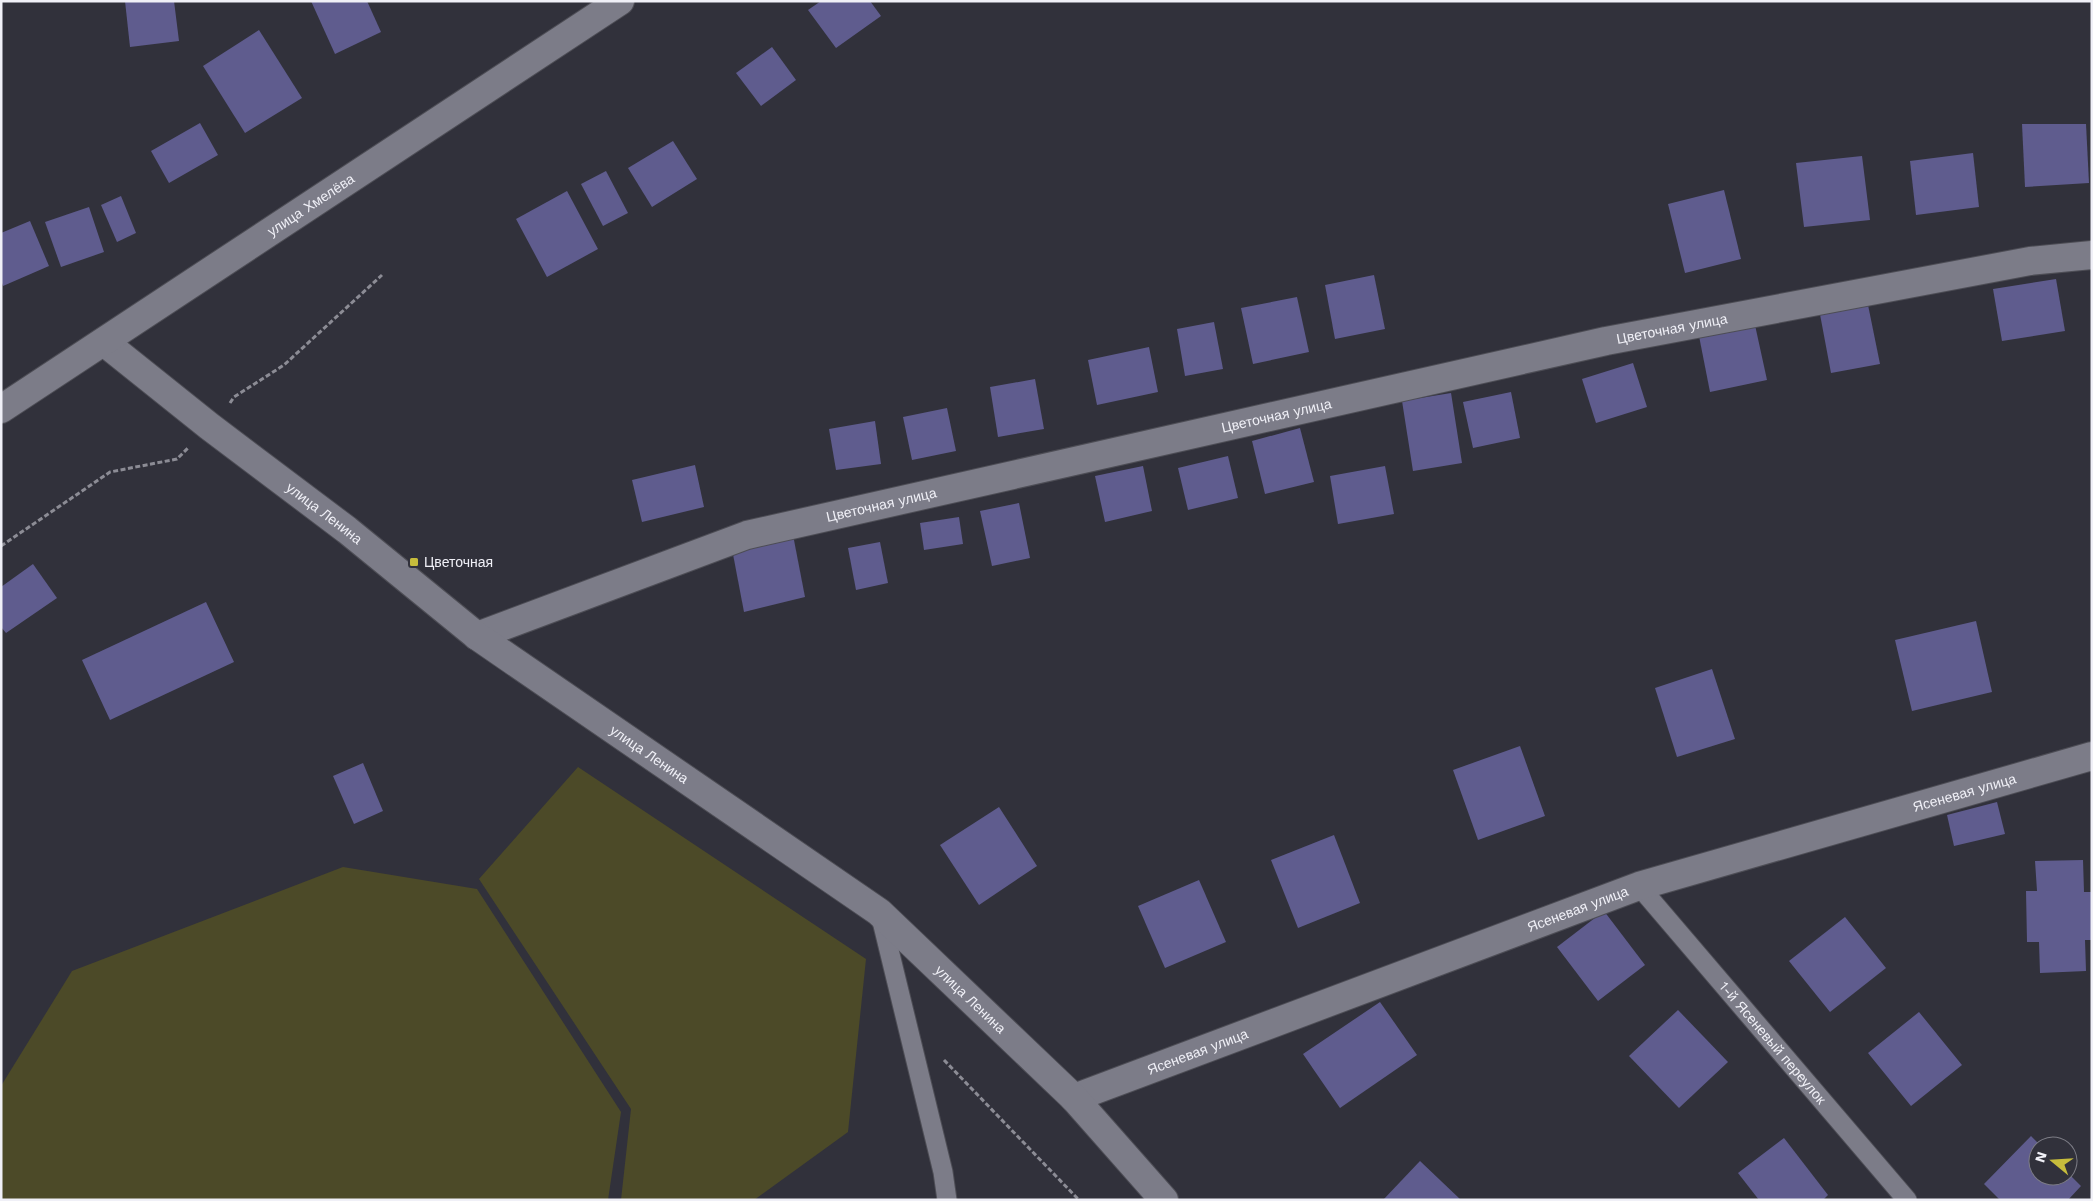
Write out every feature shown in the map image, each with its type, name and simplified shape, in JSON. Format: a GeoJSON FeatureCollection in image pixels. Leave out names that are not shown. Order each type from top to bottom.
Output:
{"type":"FeatureCollection","features":[{"type":"Feature","properties":{"kind":"street","name":"улица Хмелёва"},"geometry":{"type":"LineString","coordinates":[[1,409],[620,1]]}},
{"type":"Feature","properties":{"kind":"street","name":"Цветочная улица"},"geometry":{"type":"LineString","coordinates":[[477,636],[747,535],[1606,341],[2030,260],[2092,255]]}},
{"type":"Feature","properties":{"kind":"street","name":"улица Ленина"},"geometry":{"type":"LineString","coordinates":[[104,342],[209,426],[347,530],[477,636],[880,912],[1074,1098],[1164,1200]]}},
{"type":"Feature","properties":{"kind":"street","name":"Ясеневая улица"},"geometry":{"type":"LineString","coordinates":[[1074,1098],[1639,886],[2092,756]]}},
{"type":"Feature","properties":{"kind":"lane","name":"1-й Ясеневый переулок"},"geometry":{"type":"LineString","coordinates":[[1639,886],[1907,1200]]}},
{"type":"Feature","properties":{"kind":"lane"},"geometry":{"type":"LineString","coordinates":[[880,912],[943,1172],[947,1200]]}},
{"type":"Feature","properties":{"kind":"path"},"geometry":{"type":"LineString","coordinates":[[938,1053],[1079,1200]]}},
{"type":"Feature","properties":{"kind":"shaded area"},"geometry":{"type":"Polygon","coordinates":[[[578,767],[866,959],[848,1132],[754,1200],[621,1200],[631,1109],[479,879],[578,767]]]}},
{"type":"Feature","properties":{"kind":"shaded area"},"geometry":{"type":"Polygon","coordinates":[[[343,867],[477,889],[621,1112],[608,1200],[1,1200],[1,1086],[72,971],[343,867]]]}},
{"type":"Feature","properties":{"kind":"building"},"geometry":{"type":"Polygon","coordinates":[[[125,1],[174,1],[179,41],[130,47],[125,1]]]}},
{"type":"Feature","properties":{"kind":"building"},"geometry":{"type":"Polygon","coordinates":[[[311,1],[367,1],[381,32],[335,54],[311,1]]]}},
{"type":"Feature","properties":{"kind":"building"},"geometry":{"type":"Polygon","coordinates":[[[821,1],[870,1],[881,16],[836,48],[808,10],[821,1]]]}},
{"type":"Feature","properties":{"kind":"building"},"geometry":{"type":"Polygon","coordinates":[[[259,30],[302,98],[245,133],[203,66],[259,30]]]}},
{"type":"Feature","properties":{"kind":"building"},"geometry":{"type":"Polygon","coordinates":[[[772,47],[796,80],[761,106],[736,73],[772,47]]]}},
{"type":"Feature","properties":{"kind":"building"},"geometry":{"type":"Polygon","coordinates":[[[200,123],[218,155],[169,183],[151,151],[200,123]]]}},
{"type":"Feature","properties":{"kind":"building"},"geometry":{"type":"Polygon","coordinates":[[[2022,124],[2086,124],[2089,183],[2025,187],[2022,124]]]}},
{"type":"Feature","properties":{"kind":"building"},"geometry":{"type":"Polygon","coordinates":[[[673,141],[697,179],[652,207],[628,168],[673,141]]]}},
{"type":"Feature","properties":{"kind":"building"},"geometry":{"type":"Polygon","coordinates":[[[1973,153],[1979,207],[1916,215],[1910,161],[1973,153]]]}},
{"type":"Feature","properties":{"kind":"building"},"geometry":{"type":"Polygon","coordinates":[[[1862,156],[1870,220],[1804,227],[1796,163],[1862,156]]]}},
{"type":"Feature","properties":{"kind":"building"},"geometry":{"type":"Polygon","coordinates":[[[606,171],[628,213],[603,226],[581,184],[606,171]]]}},
{"type":"Feature","properties":{"kind":"building"},"geometry":{"type":"Polygon","coordinates":[[[1724,190],[1741,259],[1685,273],[1668,204],[1724,190]]]}},
{"type":"Feature","properties":{"kind":"building"},"geometry":{"type":"Polygon","coordinates":[[[567,191],[598,249],[547,277],[516,219],[567,191]]]}},
{"type":"Feature","properties":{"kind":"building"},"geometry":{"type":"Polygon","coordinates":[[[121,196],[136,233],[117,242],[101,205],[121,196]]]}},
{"type":"Feature","properties":{"kind":"building"},"geometry":{"type":"Polygon","coordinates":[[[89,207],[104,252],[61,267],[45,222],[89,207]]]}},
{"type":"Feature","properties":{"kind":"building"},"geometry":{"type":"Polygon","coordinates":[[[30,221],[49,266],[3,286],[1,280],[1,233],[30,221]]]}},
{"type":"Feature","properties":{"kind":"building"},"geometry":{"type":"Polygon","coordinates":[[[1374,275],[1385,329],[1335,339],[1325,285],[1374,275]]]}},
{"type":"Feature","properties":{"kind":"building"},"geometry":{"type":"Polygon","coordinates":[[[2056,279],[2065,331],[2002,341],[1993,289],[2056,279]]]}},
{"type":"Feature","properties":{"kind":"building"},"geometry":{"type":"Polygon","coordinates":[[[1297,297],[1309,352],[1253,364],[1241,308],[1297,297]]]}},
{"type":"Feature","properties":{"kind":"building"},"geometry":{"type":"Polygon","coordinates":[[[1867,300],[1880,364],[1831,373],[1819,309],[1867,300]]]}},
{"type":"Feature","properties":{"kind":"building"},"geometry":{"type":"Polygon","coordinates":[[[1214,322],[1223,369],[1185,376],[1177,329],[1214,322]]]}},
{"type":"Feature","properties":{"kind":"building"},"geometry":{"type":"Polygon","coordinates":[[[1755,325],[1767,380],[1710,392],[1699,336],[1755,325]]]}},
{"type":"Feature","properties":{"kind":"building"},"geometry":{"type":"Polygon","coordinates":[[[1149,347],[1158,392],[1097,405],[1088,360],[1149,347]]]}},
{"type":"Feature","properties":{"kind":"building"},"geometry":{"type":"Polygon","coordinates":[[[1633,363],[1647,407],[1596,423],[1582,379],[1633,363]]]}},
{"type":"Feature","properties":{"kind":"building"},"geometry":{"type":"Polygon","coordinates":[[[1035,379],[1044,429],[998,437],[990,387],[1035,379]]]}},
{"type":"Feature","properties":{"kind":"building"},"geometry":{"type":"Polygon","coordinates":[[[1511,392],[1520,438],[1473,448],[1463,402],[1511,392]]]}},
{"type":"Feature","properties":{"kind":"building"},"geometry":{"type":"Polygon","coordinates":[[[1451,393],[1462,463],[1413,471],[1402,401],[1451,393]]]}},
{"type":"Feature","properties":{"kind":"building"},"geometry":{"type":"Polygon","coordinates":[[[947,408],[956,451],[912,460],[903,417],[947,408]]]}},
{"type":"Feature","properties":{"kind":"building"},"geometry":{"type":"Polygon","coordinates":[[[875,421],[881,464],[836,470],[829,429],[875,421]]]}},
{"type":"Feature","properties":{"kind":"building"},"geometry":{"type":"Polygon","coordinates":[[[1300,428],[1314,482],[1265,494],[1252,441],[1300,428]]]}},
{"type":"Feature","properties":{"kind":"building"},"geometry":{"type":"Polygon","coordinates":[[[1228,456],[1238,498],[1188,510],[1178,468],[1228,456]]]}},
{"type":"Feature","properties":{"kind":"building"},"geometry":{"type":"Polygon","coordinates":[[[695,465],[704,507],[642,522],[632,480],[695,465]]]}},
{"type":"Feature","properties":{"kind":"building"},"geometry":{"type":"Polygon","coordinates":[[[1143,466],[1152,511],[1105,522],[1095,476],[1143,466]]]}},
{"type":"Feature","properties":{"kind":"building"},"geometry":{"type":"Polygon","coordinates":[[[1385,466],[1394,514],[1338,524],[1330,476],[1385,466]]]}},
{"type":"Feature","properties":{"kind":"building"},"geometry":{"type":"Polygon","coordinates":[[[1019,503],[1030,558],[992,566],[980,511],[1019,503]]]}},
{"type":"Feature","properties":{"kind":"building"},"geometry":{"type":"Polygon","coordinates":[[[959,517],[963,544],[924,550],[920,523],[959,517]]]}},
{"type":"Feature","properties":{"kind":"building"},"geometry":{"type":"Polygon","coordinates":[[[793,535],[805,597],[744,612],[732,549],[793,535]]]}},
{"type":"Feature","properties":{"kind":"building"},"geometry":{"type":"Polygon","coordinates":[[[880,542],[888,583],[856,590],[848,548],[880,542]]]}},
{"type":"Feature","properties":{"kind":"building"},"geometry":{"type":"Polygon","coordinates":[[[33,564],[57,598],[6,633],[1,627],[1,587],[33,564]]]}},
{"type":"Feature","properties":{"kind":"building"},"geometry":{"type":"Polygon","coordinates":[[[206,602],[234,662],[110,720],[82,660],[206,602]]]}},
{"type":"Feature","properties":{"kind":"building"},"geometry":{"type":"Polygon","coordinates":[[[1976,621],[1992,692],[1912,711],[1895,640],[1976,621]]]}},
{"type":"Feature","properties":{"kind":"building"},"geometry":{"type":"Polygon","coordinates":[[[1712,669],[1735,739],[1677,757],[1655,688],[1712,669]]]}},
{"type":"Feature","properties":{"kind":"building"},"geometry":{"type":"Polygon","coordinates":[[[1520,746],[1545,816],[1478,840],[1453,770],[1520,746]]]}},
{"type":"Feature","properties":{"kind":"building"},"geometry":{"type":"Polygon","coordinates":[[[363,763],[383,811],[354,824],[333,776],[363,763]]]}},
{"type":"Feature","properties":{"kind":"building"},"geometry":{"type":"Polygon","coordinates":[[[1997,802],[2005,834],[1954,846],[1947,815],[1997,802]]]}},
{"type":"Feature","properties":{"kind":"building"},"geometry":{"type":"Polygon","coordinates":[[[999,807],[1037,866],[979,905],[940,845],[999,807]]]}},
{"type":"Feature","properties":{"kind":"building"},"geometry":{"type":"Polygon","coordinates":[[[1334,835],[1360,903],[1298,928],[1271,860],[1334,835]]]}},
{"type":"Feature","properties":{"kind":"building"},"geometry":{"type":"Polygon","coordinates":[[[2083,860],[2084,892],[2092,892],[2092,940],[2085,940],[2086,971],[2040,973],[2039,942],[2027,942],[2026,891],[2037,891],[2035,861],[2083,860]]]}},
{"type":"Feature","properties":{"kind":"building"},"geometry":{"type":"Polygon","coordinates":[[[1199,880],[1226,942],[1165,968],[1138,906],[1199,880]]]}},
{"type":"Feature","properties":{"kind":"building"},"geometry":{"type":"Polygon","coordinates":[[[1604,911],[1645,965],[1598,1001],[1557,947],[1604,911]]]}},
{"type":"Feature","properties":{"kind":"building"},"geometry":{"type":"Polygon","coordinates":[[[1845,917],[1886,968],[1830,1012],[1789,961],[1845,917]]]}},
{"type":"Feature","properties":{"kind":"building"},"geometry":{"type":"Polygon","coordinates":[[[1380,1002],[1417,1055],[1340,1108],[1303,1054],[1380,1002]]]}},
{"type":"Feature","properties":{"kind":"building"},"geometry":{"type":"Polygon","coordinates":[[[1678,1010],[1728,1062],[1679,1108],[1629,1056],[1678,1010]]]}},
{"type":"Feature","properties":{"kind":"building"},"geometry":{"type":"Polygon","coordinates":[[[1919,1012],[1962,1065],[1911,1106],[1868,1053],[1919,1012]]]}},
{"type":"Feature","properties":{"kind":"building"},"geometry":{"type":"Polygon","coordinates":[[[1784,1138],[1828,1195],[1823,1200],[1759,1200],[1738,1173],[1784,1138]]]}},
{"type":"Feature","properties":{"kind":"building"},"geometry":{"type":"Polygon","coordinates":[[[2028,1139],[2028,1186],[2078,1186],[2078,1183],[2081,1186],[2068,1200],[2000,1200],[1984,1184],[2028,1139]]]}},
{"type":"Feature","properties":{"kind":"building"},"geometry":{"type":"Polygon","coordinates":[[[1420,1161],[1461,1200],[1383,1200],[1420,1161]]]}},
{"type":"Feature","properties":{"kind":"place","name":"Цветочная"},"geometry":{"type":"Point","coordinates":[414,562]}}]}
